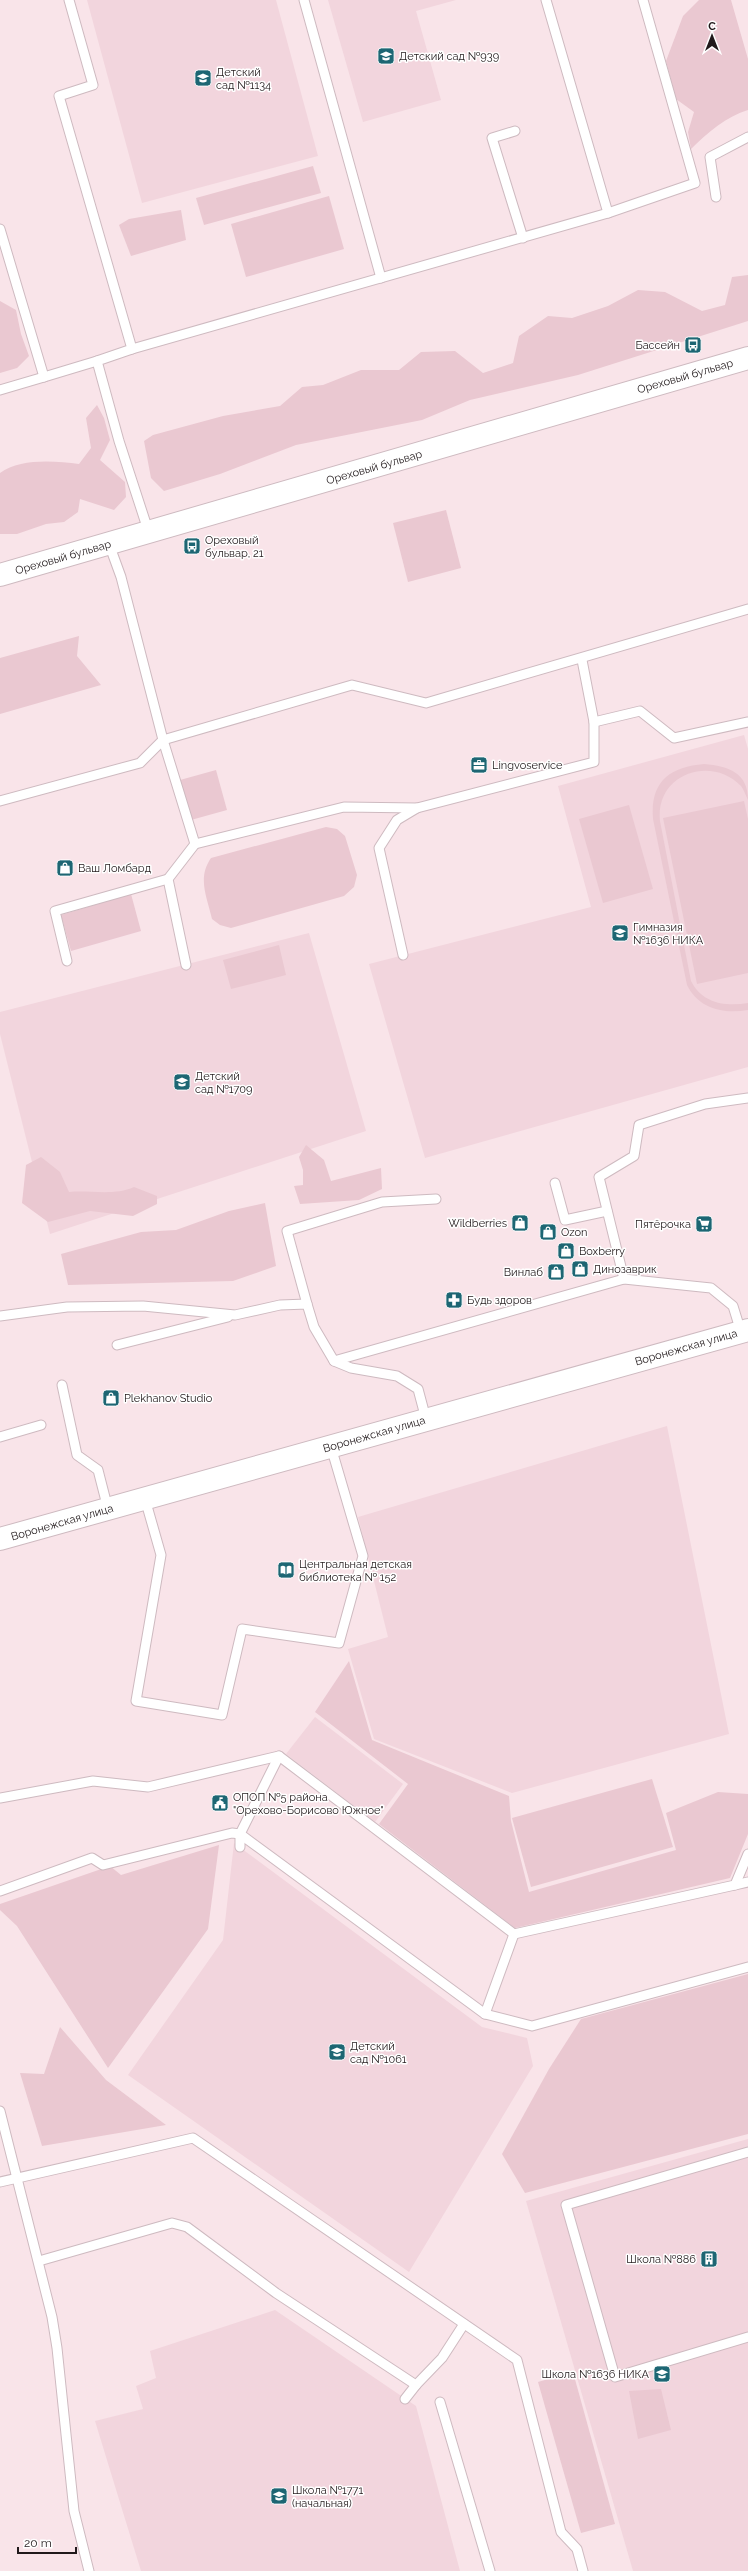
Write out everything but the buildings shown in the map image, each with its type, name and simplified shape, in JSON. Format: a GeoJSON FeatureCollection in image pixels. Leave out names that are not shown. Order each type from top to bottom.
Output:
{"type":"FeatureCollection","features":[{"type":"Feature","properties":{"kind":"main road","name":"Ореховый бульвар"},"geometry":{"type":"LineString","coordinates":[[0,575],[748,358]]}},
{"type":"Feature","properties":{"kind":"main road","name":"Воронежская улица"},"geometry":{"type":"LineString","coordinates":[[0,1539],[744,1331]]}},
{"type":"Feature","properties":{"kind":"lane"},"geometry":{"type":"LineString","coordinates":[[69,0],[93,85],[59,96],[132,349]]}},
{"type":"Feature","properties":{"kind":"lane"},"geometry":{"type":"LineString","coordinates":[[304,0],[381,278]]}},
{"type":"Feature","properties":{"kind":"lane"},"geometry":{"type":"LineString","coordinates":[[546,0],[608,213]]}},
{"type":"Feature","properties":{"kind":"lane"},"geometry":{"type":"LineString","coordinates":[[0,390],[132,349],[608,213],[695,183],[643,0]]}},
{"type":"Feature","properties":{"kind":"lane"},"geometry":{"type":"LineString","coordinates":[[515,131],[492,138],[523,238]]}},
{"type":"Feature","properties":{"kind":"lane"},"geometry":{"type":"LineString","coordinates":[[716,197],[710,157],[748,137]]}},
{"type":"Feature","properties":{"kind":"lane"},"geometry":{"type":"LineString","coordinates":[[0,229],[44,377]]}},
{"type":"Feature","properties":{"kind":"lane"},"geometry":{"type":"LineString","coordinates":[[97,361],[119,441],[149,532]]}},
{"type":"Feature","properties":{"kind":"lane"},"geometry":{"type":"LineString","coordinates":[[109,544],[122,577],[163,740],[195,844]]}},
{"type":"Feature","properties":{"kind":"lane"},"geometry":{"type":"LineString","coordinates":[[0,801],[140,763],[163,740],[352,685],[426,703],[582,660],[748,610]]}},
{"type":"Feature","properties":{"kind":"lane"},"geometry":{"type":"LineString","coordinates":[[67,961],[55,911],[168,879],[195,844],[344,806],[417,808],[594,762],[594,722],[582,660]]}},
{"type":"Feature","properties":{"kind":"lane"},"geometry":{"type":"LineString","coordinates":[[594,722],[640,711],[674,738],[748,722]]}},
{"type":"Feature","properties":{"kind":"lane"},"geometry":{"type":"LineString","coordinates":[[403,955],[379,848],[397,820],[417,808]]}},
{"type":"Feature","properties":{"kind":"lane"},"geometry":{"type":"LineString","coordinates":[[168,879],[186,965]]}},
{"type":"Feature","properties":{"kind":"lane"},"geometry":{"type":"LineString","coordinates":[[624,1278],[599,1177],[634,1156],[639,1125],[705,1104],[748,1098]]}},
{"type":"Feature","properties":{"kind":"lane"},"geometry":{"type":"LineString","coordinates":[[555,1183],[565,1220],[607,1210]]}},
{"type":"Feature","properties":{"kind":"lane"},"geometry":{"type":"LineString","coordinates":[[426,1419],[418,1389],[396,1376],[350,1368],[334,1361],[314,1327],[287,1231],[382,1202],[436,1199]]}},
{"type":"Feature","properties":{"kind":"lane"},"geometry":{"type":"LineString","coordinates":[[334,1361],[624,1278],[711,1288],[733,1306],[744,1331]]}},
{"type":"Feature","properties":{"kind":"lane"},"geometry":{"type":"LineString","coordinates":[[117,1345],[280,1305],[307,1304]]}},
{"type":"Feature","properties":{"kind":"lane"},"geometry":{"type":"LineString","coordinates":[[0,1316],[67,1307],[143,1306],[235,1315]]}},
{"type":"Feature","properties":{"kind":"lane"},"geometry":{"type":"LineString","coordinates":[[62,1385],[77,1455],[98,1470],[108,1509]]}},
{"type":"Feature","properties":{"kind":"lane"},"geometry":{"type":"LineString","coordinates":[[0,1437],[41,1425]]}},
{"type":"Feature","properties":{"kind":"lane"},"geometry":{"type":"LineString","coordinates":[[145,1499],[162,1556],[136,1701],[222,1715],[242,1629],[339,1643],[363,1556],[331,1447]]}},
{"type":"Feature","properties":{"kind":"lane"},"geometry":{"type":"LineString","coordinates":[[0,1798],[93,1781],[148,1787],[279,1756]]}},
{"type":"Feature","properties":{"kind":"lane"},"geometry":{"type":"LineString","coordinates":[[240,1847],[240,1834],[279,1756]]}},
{"type":"Feature","properties":{"kind":"lane"},"geometry":{"type":"LineString","coordinates":[[279,1756],[514,1934],[748,1882]]}},
{"type":"Feature","properties":{"kind":"lane"},"geometry":{"type":"LineString","coordinates":[[0,1891],[92,1858],[103,1865],[222,1834],[240,1834],[485,2014],[532,2026],[748,1967]]}},
{"type":"Feature","properties":{"kind":"lane"},"geometry":{"type":"LineString","coordinates":[[735,1885],[748,1854]]}},
{"type":"Feature","properties":{"kind":"lane"},"geometry":{"type":"LineString","coordinates":[[485,2014],[514,1934]]}},
{"type":"Feature","properties":{"kind":"lane"},"geometry":{"type":"LineString","coordinates":[[0,2111],[39,2261],[57,2348],[74,2511],[89,2571]]}},
{"type":"Feature","properties":{"kind":"lane"},"geometry":{"type":"LineString","coordinates":[[0,2182],[193,2138],[517,2360],[561,2532],[577,2549],[583,2571]]}},
{"type":"Feature","properties":{"kind":"lane"},"geometry":{"type":"LineString","coordinates":[[748,2152],[566,2205],[616,2377],[748,2337]]}},
{"type":"Feature","properties":{"kind":"lane"},"geometry":{"type":"LineString","coordinates":[[39,2261],[172,2223],[187,2227],[276,2294],[416,2385]]}},
{"type":"Feature","properties":{"kind":"lane"},"geometry":{"type":"LineString","coordinates":[[405,2399],[416,2385],[442,2358],[464,2324]]}},
{"type":"Feature","properties":{"kind":"lane"},"geometry":{"type":"LineString","coordinates":[[440,2402],[490,2571]]}},
{"type":"Feature","properties":{"kind":"shaded area","name":"Детский сад №1134"},"geometry":{"type":"Polygon","coordinates":[[[87,0],[276,0],[318,156],[142,203],[87,0]]]}},
{"type":"Feature","properties":{"kind":"shaded area","name":"Детский сад №939"},"geometry":{"type":"Polygon","coordinates":[[[328,0],[456,0],[416,11],[441,100],[363,122],[328,0]]]}},
{"type":"Feature","properties":{"kind":"shaded area"},"geometry":{"type":"Polygon","coordinates":[[[699,0],[731,0],[748,59],[748,110],[732,116],[691,149],[688,132],[694,112],[676,99],[666,61],[683,16],[699,0]]]}},
{"type":"Feature","properties":{"kind":"shaded area"},"geometry":{"type":"Polygon","coordinates":[[[313,166],[321,193],[204,225],[196,198],[313,166]]]}},
{"type":"Feature","properties":{"kind":"shaded area"},"geometry":{"type":"Polygon","coordinates":[[[329,196],[344,249],[246,277],[231,224],[329,196]]]}},
{"type":"Feature","properties":{"kind":"shaded area"},"geometry":{"type":"Polygon","coordinates":[[[181,210],[186,240],[131,256],[119,225],[129,219],[181,210]]]}},
{"type":"Feature","properties":{"kind":"shaded area"},"geometry":{"type":"Polygon","coordinates":[[[748,275],[748,321],[578,375],[470,400],[422,420],[296,445],[220,474],[164,491],[151,478],[144,441],[153,435],[223,416],[280,406],[302,387],[323,385],[361,370],[399,370],[421,352],[455,351],[483,373],[513,363],[519,336],[548,316],[572,318],[608,306],[638,290],[665,292],[702,311],[725,305],[732,277],[748,275]]]}},
{"type":"Feature","properties":{"kind":"shaded area"},"geometry":{"type":"Polygon","coordinates":[[[0,301],[16,310],[21,334],[29,356],[17,368],[0,373],[0,301]]]}},
{"type":"Feature","properties":{"kind":"shaded area"},"geometry":{"type":"Polygon","coordinates":[[[97,405],[104,418],[110,440],[100,460],[125,482],[126,497],[114,510],[80,499],[78,512],[64,522],[46,524],[17,534],[0,534],[0,473],[8,468],[27,463],[59,462],[79,464],[91,448],[86,418],[97,405]]]}},
{"type":"Feature","properties":{"kind":"shaded area"},"geometry":{"type":"Polygon","coordinates":[[[446,510],[461,568],[408,582],[393,523],[446,510]]]}},
{"type":"Feature","properties":{"kind":"shaded area"},"geometry":{"type":"Polygon","coordinates":[[[79,636],[77,656],[101,685],[0,714],[0,658],[79,636]]]}},
{"type":"Feature","properties":{"kind":"shaded area","name":"Гимназия №1636 НИКА"},"geometry":{"type":"Polygon","coordinates":[[[744,735],[748,749],[748,1067],[425,1158],[369,964],[591,907],[558,786],[744,735]]]}},
{"type":"Feature","properties":{"kind":"shaded area"},"geometry":{"type":"Polygon","coordinates":[[[704,764],[729,769],[741,777],[745,783],[748,800],[741,786],[729,777],[715,772],[701,771],[688,774],[676,781],[666,791],[661,804],[660,821],[691,981],[701,994],[708,999],[723,1004],[748,1003],[748,1010],[721,1010],[705,1005],[698,1000],[687,985],[653,819],[655,795],[664,779],[681,769],[704,764]]]}},
{"type":"Feature","properties":{"kind":"shaded area"},"geometry":{"type":"Polygon","coordinates":[[[216,770],[227,810],[191,820],[180,780],[216,770]]]}},
{"type":"Feature","properties":{"kind":"shaded area"},"geometry":{"type":"Polygon","coordinates":[[[744,801],[748,819],[748,973],[697,984],[663,818],[744,801]]]}},
{"type":"Feature","properties":{"kind":"shaded area"},"geometry":{"type":"Polygon","coordinates":[[[629,805],[653,889],[603,903],[579,819],[629,805]]]}},
{"type":"Feature","properties":{"kind":"shaded area"},"geometry":{"type":"Polygon","coordinates":[[[326,827],[337,829],[345,836],[357,875],[354,887],[344,896],[231,928],[220,925],[212,919],[204,888],[205,873],[211,858],[326,827]]]}},
{"type":"Feature","properties":{"kind":"shaded area"},"geometry":{"type":"Polygon","coordinates":[[[131,894],[141,931],[71,951],[61,915],[131,894]]]}},
{"type":"Feature","properties":{"kind":"shaded area","name":"Детский сад №1709"},"geometry":{"type":"Polygon","coordinates":[[[309,933],[366,1131],[50,1234],[0,1034],[0,1012],[309,933]]]}},
{"type":"Feature","properties":{"kind":"shaded area"},"geometry":{"type":"Polygon","coordinates":[[[279,945],[286,975],[231,989],[223,960],[279,945]]]}},
{"type":"Feature","properties":{"kind":"shaded area"},"geometry":{"type":"Polygon","coordinates":[[[306,1145],[324,1160],[331,1181],[381,1168],[382,1189],[359,1200],[300,1204],[294,1186],[303,1185],[303,1170],[299,1157],[306,1145]]]}},
{"type":"Feature","properties":{"kind":"shaded area"},"geometry":{"type":"Polygon","coordinates":[[[41,1157],[60,1172],[69,1192],[111,1192],[127,1190],[134,1187],[157,1196],[157,1204],[133,1216],[90,1211],[48,1222],[22,1203],[26,1165],[41,1157]]]}},
{"type":"Feature","properties":{"kind":"shaded area"},"geometry":{"type":"Polygon","coordinates":[[[265,1203],[276,1266],[233,1281],[68,1285],[61,1254],[141,1232],[176,1230],[229,1211],[265,1203]]]}},
{"type":"Feature","properties":{"kind":"shaded area"},"geometry":{"type":"Polygon","coordinates":[[[667,1426],[729,1734],[512,1793],[374,1739],[348,1649],[388,1637],[358,1517],[667,1426]]]}},
{"type":"Feature","properties":{"kind":"shaded area"},"geometry":{"type":"Polygon","coordinates":[[[349,1661],[372,1740],[509,1796],[511,1821],[529,1892],[676,1850],[666,1813],[718,1792],[748,1794],[748,1834],[730,1878],[515,1928],[379,1824],[408,1784],[315,1712],[349,1661]]]}},
{"type":"Feature","properties":{"kind":"shaded area"},"geometry":{"type":"Polygon","coordinates":[[[315,1717],[403,1784],[375,1822],[286,1754],[315,1717]]]}},
{"type":"Feature","properties":{"kind":"shaded area"},"geometry":{"type":"Polygon","coordinates":[[[652,1779],[673,1847],[531,1887],[512,1818],[652,1779]]]}},
{"type":"Feature","properties":{"kind":"shaded area","name":"Детский сад №1061"},"geometry":{"type":"Polygon","coordinates":[[[234,1843],[482,2027],[527,2038],[533,2066],[409,2272],[128,2075],[223,1940],[234,1843]]]}},
{"type":"Feature","properties":{"kind":"shaded area"},"geometry":{"type":"Polygon","coordinates":[[[219,1845],[208,1929],[108,2068],[17,1926],[0,1910],[0,1904],[110,1866],[121,1875],[219,1845]]]}},
{"type":"Feature","properties":{"kind":"shaded area"},"geometry":{"type":"Polygon","coordinates":[[[748,1974],[748,2134],[525,2193],[502,2154],[549,2069],[581,2019],[748,1974]]]}},
{"type":"Feature","properties":{"kind":"shaded area"},"geometry":{"type":"Polygon","coordinates":[[[60,2027],[106,2080],[166,2125],[42,2146],[20,2073],[44,2074],[60,2027]]]}},
{"type":"Feature","properties":{"kind":"shaded area","name":"Школа №1636 НИКА"},"geometry":{"type":"Polygon","coordinates":[[[748,2139],[748,2571],[633,2571],[526,2201],[748,2139]]]}},
{"type":"Feature","properties":{"kind":"shaded area","name":"Школа №1771 (начальная)"},"geometry":{"type":"Polygon","coordinates":[[[275,2310],[416,2406],[460,2571],[141,2571],[95,2421],[143,2409],[136,2386],[156,2378],[150,2351],[275,2310]]]}},
{"type":"Feature","properties":{"kind":"shaded area"},"geometry":{"type":"Polygon","coordinates":[[[573,2372],[615,2524],[581,2533],[538,2382],[573,2372]]]}},
{"type":"Feature","properties":{"kind":"shaded area"},"geometry":{"type":"Polygon","coordinates":[[[661,2389],[671,2430],[638,2439],[629,2391],[661,2389]]]}},
{"type":"Feature","properties":{"kind":"place","name":"Детский сад №939"},"geometry":{"type":"Point","coordinates":[386,56]}},
{"type":"Feature","properties":{"kind":"place","name":"Детский сад №1134"},"geometry":{"type":"Point","coordinates":[203,78]}},
{"type":"Feature","properties":{"kind":"place","name":"Бассейн"},"geometry":{"type":"Point","coordinates":[693,345]}},
{"type":"Feature","properties":{"kind":"place","name":"Ореховый бульвар, 21"},"geometry":{"type":"Point","coordinates":[192,546]}},
{"type":"Feature","properties":{"kind":"place","name":"Lingvoservice"},"geometry":{"type":"Point","coordinates":[479,765]}},
{"type":"Feature","properties":{"kind":"place","name":"Ваш Ломбард"},"geometry":{"type":"Point","coordinates":[65,868]}},
{"type":"Feature","properties":{"kind":"place","name":"Гимназия №1636 НИКА"},"geometry":{"type":"Point","coordinates":[620,933]}},
{"type":"Feature","properties":{"kind":"place","name":"Детский сад №1709"},"geometry":{"type":"Point","coordinates":[182,1082]}},
{"type":"Feature","properties":{"kind":"place","name":"Wildberries"},"geometry":{"type":"Point","coordinates":[520,1223]}},
{"type":"Feature","properties":{"kind":"place","name":"Пятёрочка"},"geometry":{"type":"Point","coordinates":[704,1224]}},
{"type":"Feature","properties":{"kind":"place","name":"Ozon"},"geometry":{"type":"Point","coordinates":[548,1232]}},
{"type":"Feature","properties":{"kind":"place","name":"Boxberry"},"geometry":{"type":"Point","coordinates":[566,1251]}},
{"type":"Feature","properties":{"kind":"place","name":"Динозаврик"},"geometry":{"type":"Point","coordinates":[580,1269]}},
{"type":"Feature","properties":{"kind":"place","name":"Винлаб"},"geometry":{"type":"Point","coordinates":[556,1272]}},
{"type":"Feature","properties":{"kind":"place","name":"Будь здоров"},"geometry":{"type":"Point","coordinates":[454,1300]}},
{"type":"Feature","properties":{"kind":"place","name":"Plekhanov Studio"},"geometry":{"type":"Point","coordinates":[111,1398]}},
{"type":"Feature","properties":{"kind":"place","name":"Центральная детская библиотека № 152"},"geometry":{"type":"Point","coordinates":[286,1570]}},
{"type":"Feature","properties":{"kind":"place","name":"ОПОП №5 района \"Орехово-Борисово Южное\""},"geometry":{"type":"Point","coordinates":[220,1803]}},
{"type":"Feature","properties":{"kind":"place","name":"Детский сад №1061"},"geometry":{"type":"Point","coordinates":[337,2052]}},
{"type":"Feature","properties":{"kind":"place","name":"Школа №886"},"geometry":{"type":"Point","coordinates":[709,2259]}},
{"type":"Feature","properties":{"kind":"place","name":"Школа №1636 НИКА"},"geometry":{"type":"Point","coordinates":[662,2374]}},
{"type":"Feature","properties":{"kind":"place","name":"Школа №1771 (начальная)"},"geometry":{"type":"Point","coordinates":[279,2496]}}]}
